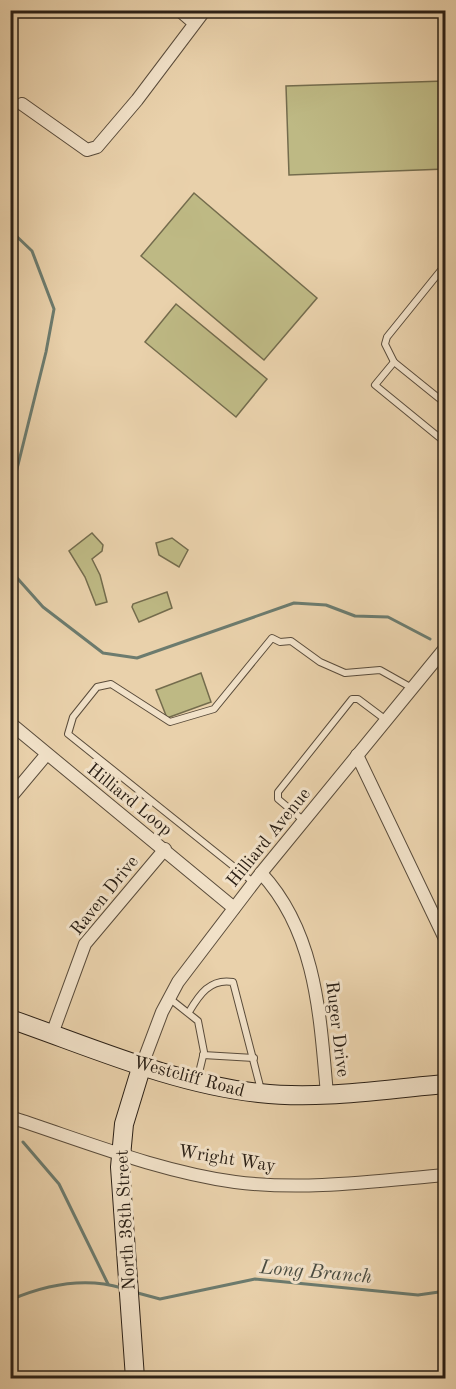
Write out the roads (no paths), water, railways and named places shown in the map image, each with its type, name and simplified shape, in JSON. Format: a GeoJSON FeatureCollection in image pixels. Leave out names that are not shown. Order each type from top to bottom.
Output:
{"type":"FeatureCollection","features":[{"type":"Feature","properties":{"kind":"street"},"geometry":{"type":"LineString","coordinates":[[179,10],[194,23]]}},
{"type":"Feature","properties":{"kind":"street"},"geometry":{"type":"LineString","coordinates":[[22,104],[87,150],[97,147],[137,100],[205,10]]}},
{"type":"Feature","properties":{"kind":"street","name":"Hilliard Avenue"},"geometry":{"type":"LineString","coordinates":[[142,1065],[169,998],[178,982],[257,878],[446,647]]}},
{"type":"Feature","properties":{"kind":"street","name":"Hilliard Loop"},"geometry":{"type":"LineString","coordinates":[[10,723],[234,908]]}},
{"type":"Feature","properties":{"kind":"street"},"geometry":{"type":"LineString","coordinates":[[10,798],[46,755]]}},
{"type":"Feature","properties":{"kind":"street"},"geometry":{"type":"LineString","coordinates":[[357,755],[446,941]]}},
{"type":"Feature","properties":{"kind":"street","name":"Raven Drive"},"geometry":{"type":"LineString","coordinates":[[52,1034],[85,944],[165,849]]}},
{"type":"Feature","properties":{"kind":"street","name":"Ruger Drive"},"geometry":{"type":"LineString","coordinates":[[257,878],[280,898],[298,933],[312,970],[319,1005],[327,1094]]}},
{"type":"Feature","properties":{"kind":"street","name":"Westcliff Road"},"geometry":{"type":"LineString","coordinates":[[10,1019],[196,1082],[262,1093],[327,1094],[446,1084]]}},
{"type":"Feature","properties":{"kind":"street","name":"North 38th Street"},"geometry":{"type":"LineString","coordinates":[[135,1378],[120,1185],[120,1155],[124,1124],[142,1065]]}},
{"type":"Feature","properties":{"kind":"street","name":"Wright Way"},"geometry":{"type":"LineString","coordinates":[[10,1117],[120,1155],[196,1174],[267,1185],[309,1186],[446,1175]]}},
{"type":"Feature","properties":{"kind":"lane"},"geometry":{"type":"LineString","coordinates":[[446,264],[387,337],[385,344],[394,362],[446,404]]}},
{"type":"Feature","properties":{"kind":"lane"},"geometry":{"type":"LineString","coordinates":[[394,362],[375,385],[446,443]]}},
{"type":"Feature","properties":{"kind":"lane"},"geometry":{"type":"LineString","coordinates":[[257,878],[68,734],[73,717],[96,687],[111,684],[170,722],[214,709],[272,638],[280,642],[291,641],[320,662],[345,673],[380,670],[412,688]]}},
{"type":"Feature","properties":{"kind":"lane"},"geometry":{"type":"LineString","coordinates":[[304,821],[278,799],[278,792],[352,699],[358,699],[386,720]]}},
{"type":"Feature","properties":{"kind":"lane"},"geometry":{"type":"LineString","coordinates":[[189,1012],[204,989],[226,981],[233,982],[262,1093]]}},
{"type":"Feature","properties":{"kind":"lane"},"geometry":{"type":"LineString","coordinates":[[169,998],[198,1021],[203,1056],[196,1082]]}},
{"type":"Feature","properties":{"kind":"lane"},"geometry":{"type":"LineString","coordinates":[[203,1056],[254,1058]]}},
{"type":"Feature","properties":{"kind":"waterway"},"geometry":{"type":"LineString","coordinates":[[10,230],[32,251],[54,309],[46,352],[15,477],[10,511]]}},
{"type":"Feature","properties":{"kind":"waterway"},"geometry":{"type":"LineString","coordinates":[[10,570],[43,607],[103,653],[137,658],[294,603],[326,605],[355,616],[388,617],[430,639]]}},
{"type":"Feature","properties":{"kind":"waterway"},"geometry":{"type":"LineString","coordinates":[[23,1142],[59,1184],[108,1284]]}},
{"type":"Feature","properties":{"kind":"waterway","name":"Long Branch"},"geometry":{"type":"LineString","coordinates":[[134,1292],[160,1299],[255,1279],[418,1295],[446,1291]]}},
{"type":"Feature","properties":{"kind":"waterway","name":"Long Branch"},"geometry":{"type":"LineString","coordinates":[[10,1300],[37,1290],[65,1284],[94,1283],[122,1288]]}}]}
